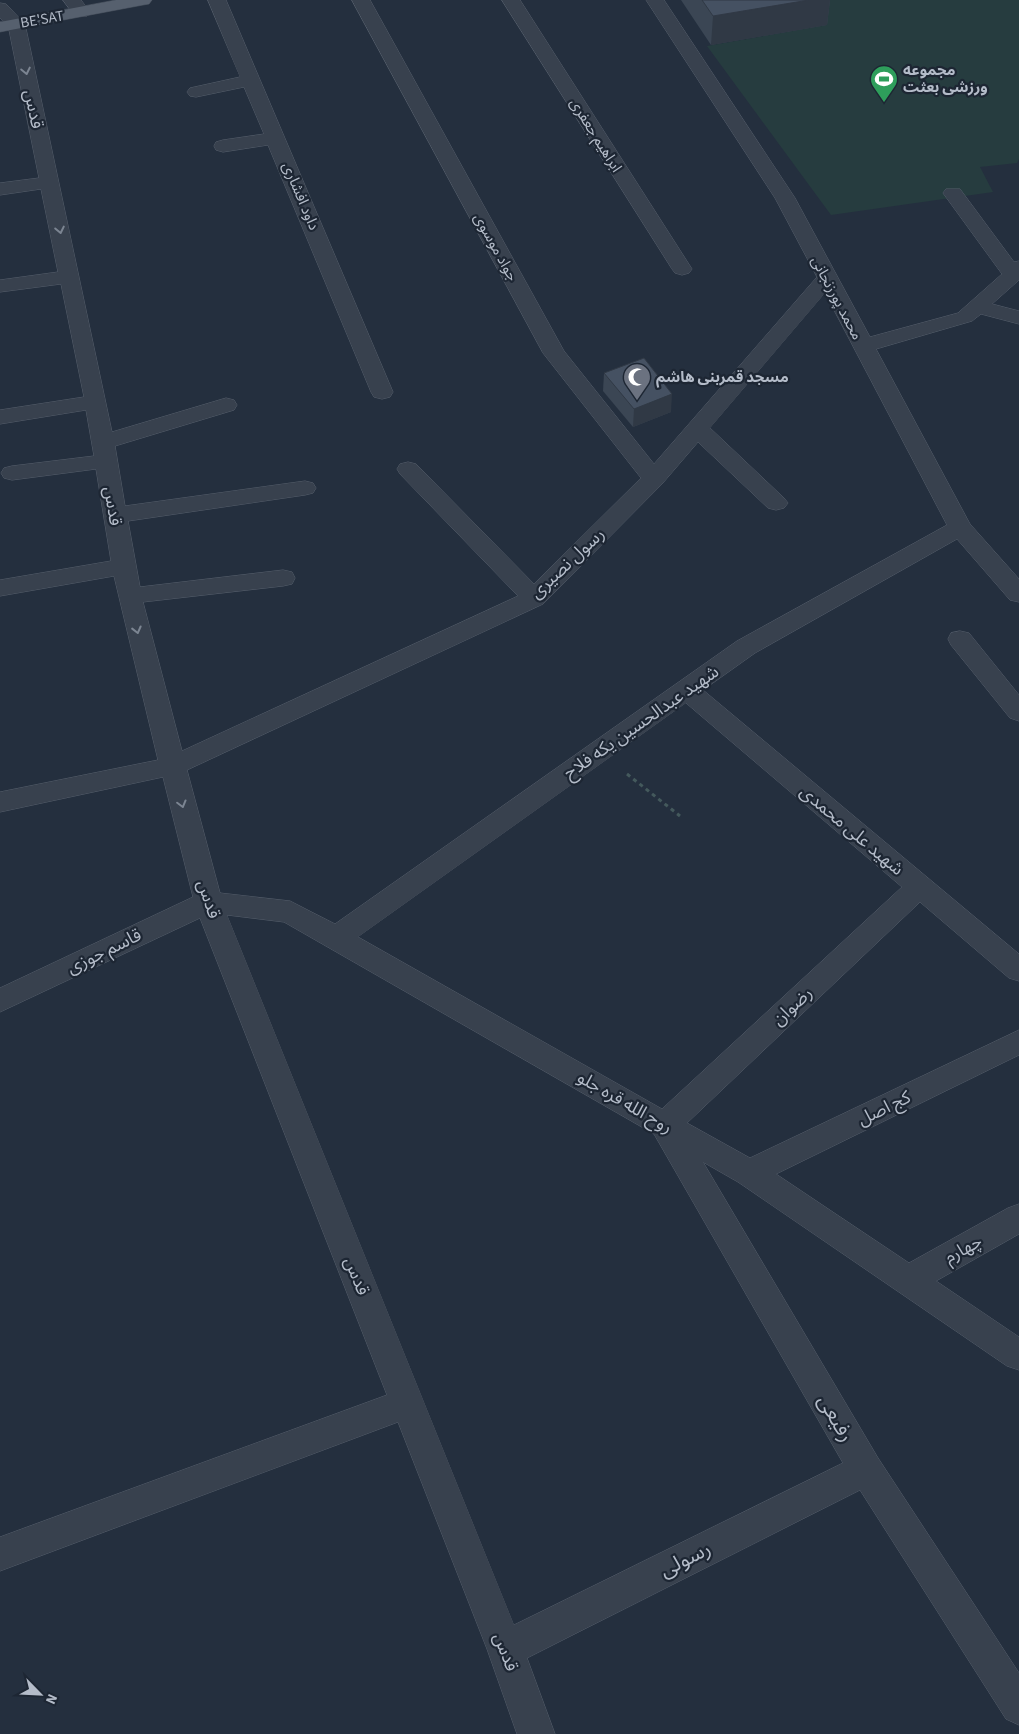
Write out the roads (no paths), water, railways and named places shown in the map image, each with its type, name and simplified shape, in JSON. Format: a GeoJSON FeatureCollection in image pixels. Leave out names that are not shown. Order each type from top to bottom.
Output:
{"type":"FeatureCollection","features":[{"type":"Feature","properties":{"kind":"main road","name":"BE'SAT"},"geometry":{"type":"LineString","coordinates":[[8,25],[77,6],[143,0]]}},
{"type":"Feature","properties":{"kind":"street","name":"داود افشاری"},"geometry":{"type":"LineString","coordinates":[[217,0],[382,392]]}},
{"type":"Feature","properties":{"kind":"street","name":"جواد موسوی"},"geometry":{"type":"LineString","coordinates":[[361,0],[554,353],[654,479]]}},
{"type":"Feature","properties":{"kind":"street","name":"ابراهیم جعفری"},"geometry":{"type":"LineString","coordinates":[[511,0],[682,269]]}},
{"type":"Feature","properties":{"kind":"street","name":"محمد پورزنجانی"},"geometry":{"type":"LineString","coordinates":[[654,0],[785,198],[960,528],[1019,594]]}},
{"type":"Feature","properties":{"kind":"street"},"geometry":{"type":"LineString","coordinates":[[0,8],[8,25]]}},
{"type":"Feature","properties":{"kind":"street","name":"قدس"},"geometry":{"type":"LineString","coordinates":[[8,25],[49,182],[70,277],[96,402],[128,596],[208,902],[505,1649],[536,1734]]}},
{"type":"Feature","properties":{"kind":"street"},"geometry":{"type":"LineString","coordinates":[[196,92],[251,80]]}},
{"type":"Feature","properties":{"kind":"street"},"geometry":{"type":"LineString","coordinates":[[223,146],[276,138]]}},
{"type":"Feature","properties":{"kind":"street"},"geometry":{"type":"LineString","coordinates":[[0,189],[49,182]]}},
{"type":"Feature","properties":{"kind":"street"},"geometry":{"type":"LineString","coordinates":[[863,346],[965,317],[1016,271],[953,193]]}},
{"type":"Feature","properties":{"kind":"street"},"geometry":{"type":"LineString","coordinates":[[0,286],[70,277]]}},
{"type":"Feature","properties":{"kind":"street","name":"رسول نصیری"},"geometry":{"type":"LineString","coordinates":[[0,802],[172,766],[534,598],[654,479],[827,278]]}},
{"type":"Feature","properties":{"kind":"street"},"geometry":{"type":"LineString","coordinates":[[977,306],[1019,318]]}},
{"type":"Feature","properties":{"kind":"street"},"geometry":{"type":"LineString","coordinates":[[0,417],[96,402]]}},
{"type":"Feature","properties":{"kind":"street"},"geometry":{"type":"LineString","coordinates":[[12,473],[104,452],[226,406]]}},
{"type":"Feature","properties":{"kind":"street"},"geometry":{"type":"LineString","coordinates":[[697,428],[776,503]]}},
{"type":"Feature","properties":{"kind":"street"},"geometry":{"type":"LineString","coordinates":[[408,469],[534,598]]}},
{"type":"Feature","properties":{"kind":"street"},"geometry":{"type":"LineString","coordinates":[[114,515],[305,488]]}},
{"type":"Feature","properties":{"kind":"street","name":"شهید عبدالحسین یکه فلاح"},"geometry":{"type":"LineString","coordinates":[[336,938],[746,647],[960,528]]}},
{"type":"Feature","properties":{"kind":"street"},"geometry":{"type":"LineString","coordinates":[[0,588],[123,567]]}},
{"type":"Feature","properties":{"kind":"street"},"geometry":{"type":"LineString","coordinates":[[128,596],[283,578]]}},
{"type":"Feature","properties":{"kind":"street"},"geometry":{"type":"LineString","coordinates":[[960,639],[1019,712]]}},
{"type":"Feature","properties":{"kind":"street","name":"شهید علی محمدی"},"geometry":{"type":"LineString","coordinates":[[686,690],[1019,970]]}},
{"type":"Feature","properties":{"kind":"street","name":"رضوان"},"geometry":{"type":"LineString","coordinates":[[665,1125],[920,886]]}},
{"type":"Feature","properties":{"kind":"street","name":"روح الله قره جلو"},"geometry":{"type":"LineString","coordinates":[[208,902],[290,912],[749,1173],[1019,1355]]}},
{"type":"Feature","properties":{"kind":"street","name":"قاسم جوزی"},"geometry":{"type":"LineString","coordinates":[[0,1001],[208,902]]}},
{"type":"Feature","properties":{"kind":"street","name":"کج اصل"},"geometry":{"type":"LineString","coordinates":[[749,1173],[1019,1042]]}},
{"type":"Feature","properties":{"kind":"street","name":"رفیعی"},"geometry":{"type":"LineString","coordinates":[[665,1125],[866,1469],[1019,1706]]}},
{"type":"Feature","properties":{"kind":"street","name":"چهارم"},"geometry":{"type":"LineString","coordinates":[[908,1280],[1019,1218]]}},
{"type":"Feature","properties":{"kind":"street"},"geometry":{"type":"LineString","coordinates":[[0,1554],[407,1403]]}},
{"type":"Feature","properties":{"kind":"street","name":"رسولی"},"geometry":{"type":"LineString","coordinates":[[505,1649],[866,1469]]}},
{"type":"Feature","properties":{"kind":"place","name":"مجموعه ورزشی بعثت"},"geometry":{"type":"Point","coordinates":[884,103]}},
{"type":"Feature","properties":{"kind":"place","name":"مسجد قمربنی هاشم"},"geometry":{"type":"Point","coordinates":[637,401]}}]}
